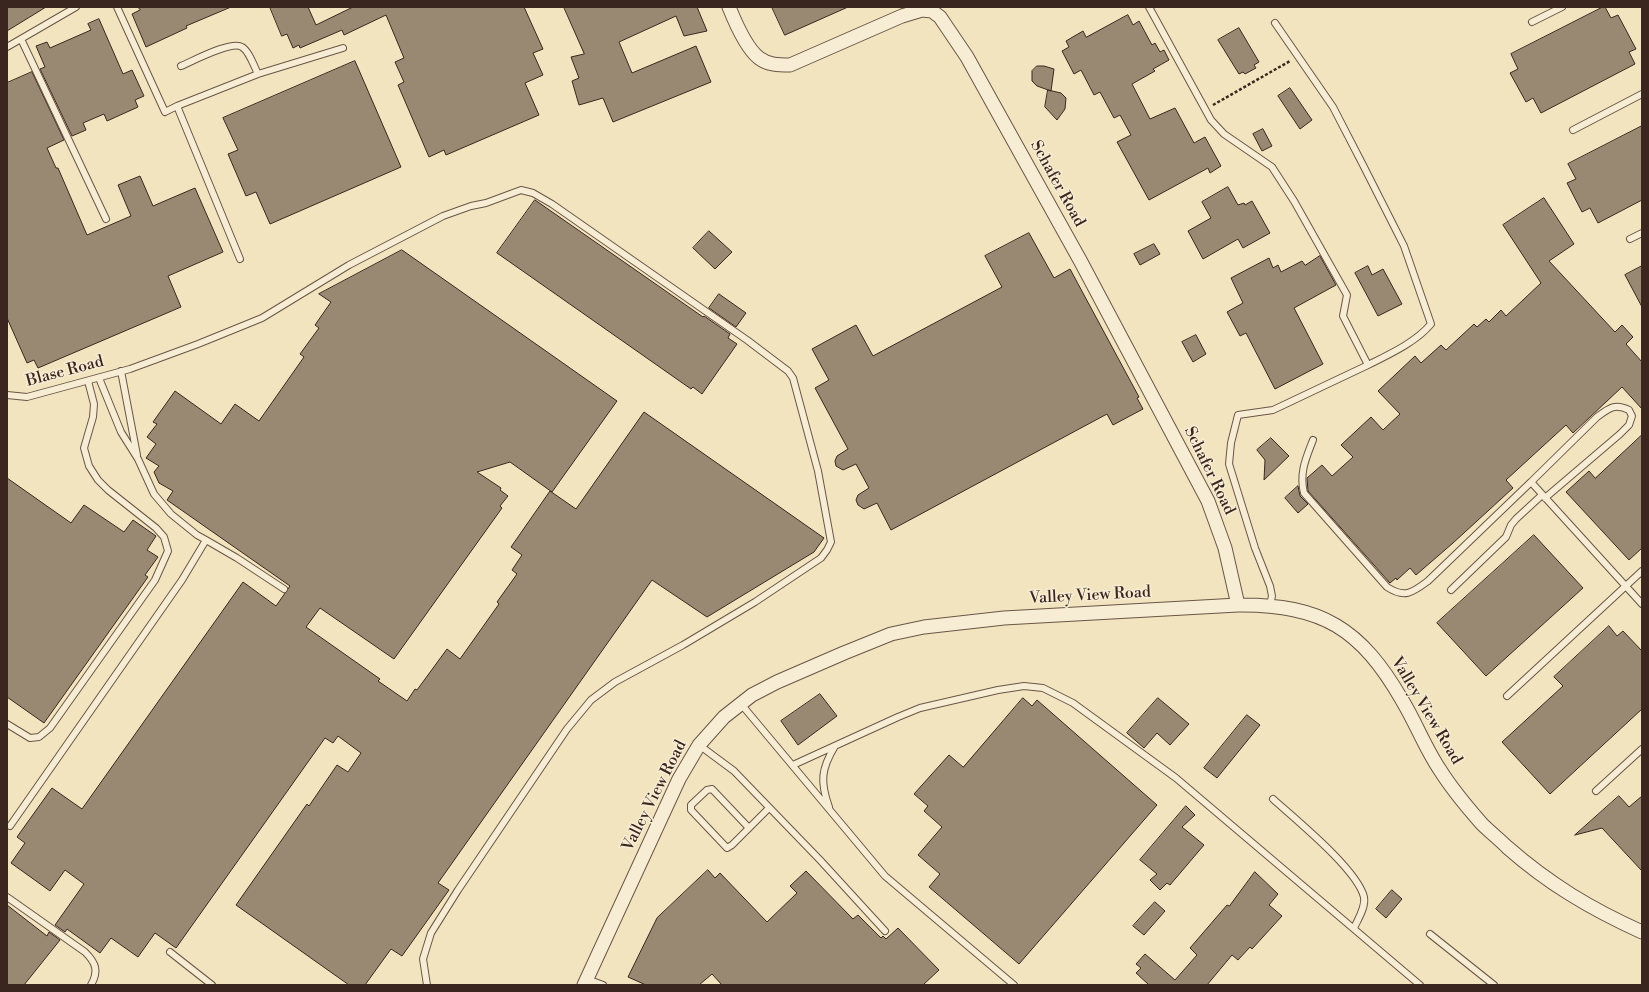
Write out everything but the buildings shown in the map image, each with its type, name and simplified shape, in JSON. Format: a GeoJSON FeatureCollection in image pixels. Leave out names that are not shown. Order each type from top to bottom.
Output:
{"type":"FeatureCollection","features":[{"type":"Feature","properties":{"kind":"street","name":"Schafer Road"},"geometry":{"type":"LineString","coordinates":[[729,7],[744,40],[759,58],[775,65],[790,65],[902,16],[925,8],[940,17],[968,57],[1085,269],[1208,501],[1225,548],[1238,605]]}},
{"type":"Feature","properties":{"kind":"street","name":"Valley View Road"},"geometry":{"type":"LineString","coordinates":[[586,982],[679,779],[699,745],[724,717],[752,695],[777,682],[891,634],[924,627],[1004,618],[1238,605],[1270,605],[1302,610],[1332,623],[1358,641],[1378,662],[1402,700],[1439,769],[1483,825],[1546,878],[1578,900],[1642,932]]}},
{"type":"Feature","properties":{"kind":"lane"},"geometry":{"type":"LineString","coordinates":[[7,47],[76,7]]}},
{"type":"Feature","properties":{"kind":"lane"},"geometry":{"type":"LineString","coordinates":[[117,7],[165,112],[258,74],[343,48]]}},
{"type":"Feature","properties":{"kind":"lane"},"geometry":{"type":"LineString","coordinates":[[1149,7],[1211,120],[1224,134],[1272,167],[1294,201],[1347,295],[1343,316],[1368,365]]}},
{"type":"Feature","properties":{"kind":"lane"},"geometry":{"type":"LineString","coordinates":[[1532,22],[1562,7]]}},
{"type":"Feature","properties":{"kind":"lane"},"geometry":{"type":"LineString","coordinates":[[1270,605],[1272,596],[1270,586],[1255,548],[1229,464],[1231,443],[1238,415],[1273,410],[1368,365],[1396,350],[1426,330],[1431,324],[1404,246],[1333,107],[1275,23]]}},
{"type":"Feature","properties":{"kind":"lane"},"geometry":{"type":"LineString","coordinates":[[22,39],[106,219]]}},
{"type":"Feature","properties":{"kind":"lane"},"geometry":{"type":"LineString","coordinates":[[181,66],[231,45],[240,45],[244,48],[258,74]]}},
{"type":"Feature","properties":{"kind":"lane"},"geometry":{"type":"LineString","coordinates":[[1572,130],[1642,94]]}},
{"type":"Feature","properties":{"kind":"lane"},"geometry":{"type":"LineString","coordinates":[[178,106],[240,260]]}},
{"type":"Feature","properties":{"kind":"lane","name":"Blase Road"},"geometry":{"type":"LineString","coordinates":[[7,395],[27,397],[88,381],[130,369],[198,344],[262,318],[349,265],[443,216],[471,206],[494,201],[521,190],[533,193],[565,213],[748,340],[788,371],[793,378],[818,471],[827,512],[831,542],[827,550],[821,558],[756,602],[683,645],[615,682],[591,700],[566,729],[458,890],[431,933],[423,959],[427,985]]}},
{"type":"Feature","properties":{"kind":"lane"},"geometry":{"type":"LineString","coordinates":[[1630,239],[1642,233]]}},
{"type":"Feature","properties":{"kind":"lane"},"geometry":{"type":"LineString","coordinates":[[121,371],[138,459]]}},
{"type":"Feature","properties":{"kind":"lane"},"geometry":{"type":"LineString","coordinates":[[99,378],[121,432],[138,459],[154,494],[161,503],[180,522],[284,589]]}},
{"type":"Feature","properties":{"kind":"lane"},"geometry":{"type":"LineString","coordinates":[[7,724],[30,738],[39,737],[50,728],[155,580],[168,551],[164,537],[156,528],[108,490],[98,480],[89,466],[84,448],[93,417],[94,404],[88,381]]}},
{"type":"Feature","properties":{"kind":"lane"},"geometry":{"type":"LineString","coordinates":[[1313,440],[1304,462],[1301,482],[1304,493],[1387,587],[1396,593],[1403,594],[1414,591],[1428,580],[1603,413],[1608,409],[1620,406],[1629,410],[1632,416],[1629,424],[1620,434],[1516,519],[1511,525],[1506,537],[1451,590]]}},
{"type":"Feature","properties":{"kind":"lane"},"geometry":{"type":"LineString","coordinates":[[1530,482],[1642,604]]}},
{"type":"Feature","properties":{"kind":"lane"},"geometry":{"type":"LineString","coordinates":[[10,826],[182,580],[206,540]]}},
{"type":"Feature","properties":{"kind":"lane"},"geometry":{"type":"LineString","coordinates":[[1507,696],[1642,570]]}},
{"type":"Feature","properties":{"kind":"lane"},"geometry":{"type":"LineString","coordinates":[[793,765],[920,708],[998,690],[1024,686],[1043,688],[1073,703],[1176,778],[1420,985]]}},
{"type":"Feature","properties":{"kind":"lane"},"geometry":{"type":"LineString","coordinates":[[741,704],[885,876],[1014,985]]}},
{"type":"Feature","properties":{"kind":"lane"},"geometry":{"type":"LineString","coordinates":[[699,745],[726,764],[820,860],[884,931]]}},
{"type":"Feature","properties":{"kind":"lane"},"geometry":{"type":"LineString","coordinates":[[831,812],[824,789],[824,767],[836,745]]}},
{"type":"Feature","properties":{"kind":"lane"},"geometry":{"type":"LineString","coordinates":[[1596,791],[1642,749]]}},
{"type":"Feature","properties":{"kind":"lane"},"geometry":{"type":"LineString","coordinates":[[749,828],[712,789],[707,790],[691,805],[691,810],[727,848],[749,828],[769,808]]}},
{"type":"Feature","properties":{"kind":"lane"},"geometry":{"type":"LineString","coordinates":[[1273,799],[1347,868],[1358,884],[1364,898],[1363,908],[1354,928]]}},
{"type":"Feature","properties":{"kind":"lane"},"geometry":{"type":"LineString","coordinates":[[7,897],[85,952],[96,967],[97,974],[91,985]]}},
{"type":"Feature","properties":{"kind":"lane"},"geometry":{"type":"LineString","coordinates":[[1430,934],[1494,985]]}},
{"type":"Feature","properties":{"kind":"lane"},"geometry":{"type":"LineString","coordinates":[[170,952],[212,985]]}},
{"type":"Feature","properties":{"kind":"lane"},"geometry":{"type":"LineString","coordinates":[[586,982],[603,985]]}},
{"type":"Feature","properties":{"kind":"path"},"geometry":{"type":"LineString","coordinates":[[1205,109],[1298,57]]}}]}
